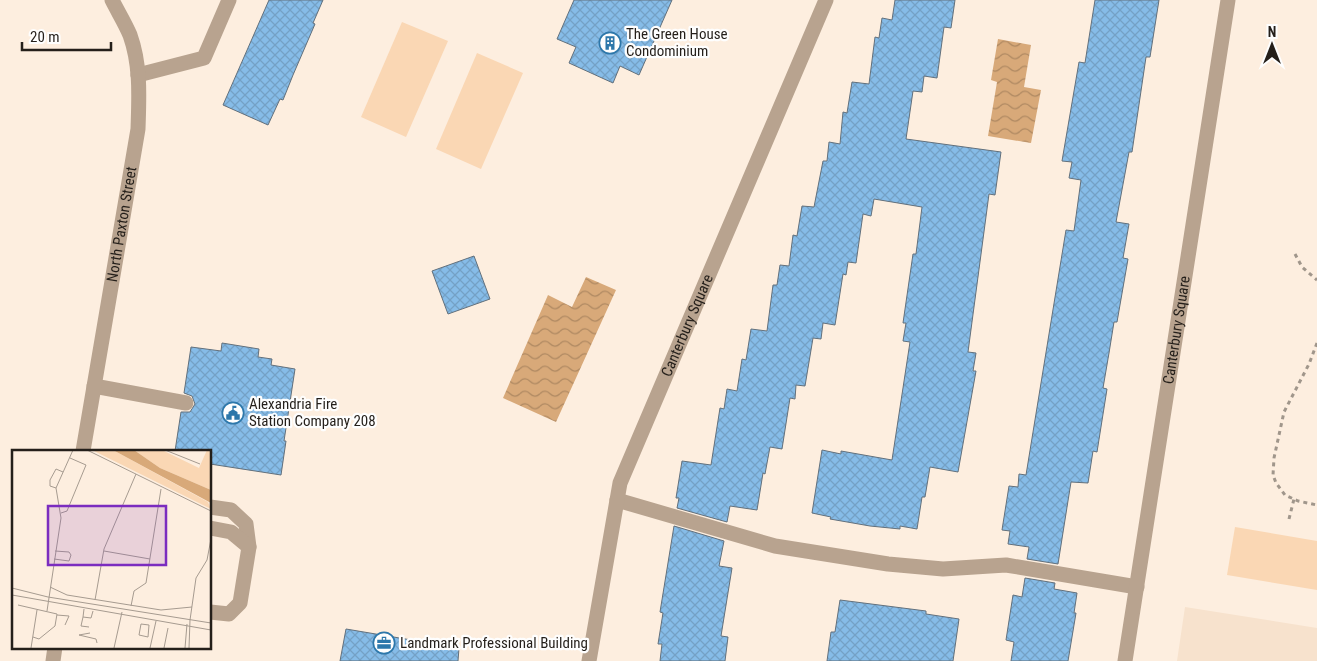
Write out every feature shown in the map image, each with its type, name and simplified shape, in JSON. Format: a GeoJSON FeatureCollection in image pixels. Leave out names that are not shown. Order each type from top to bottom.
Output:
{"type":"FeatureCollection","features":[{"type":"Feature","properties":{"kind":"street","name":"North Paxton Street"},"geometry":{"type":"LineString","coordinates":[[83,450],[138,129],[140,92],[130,35],[112,0]]}},
{"type":"Feature","properties":{"kind":"street"},"geometry":{"type":"LineString","coordinates":[[138,75],[204,58],[229,0]]}},
{"type":"Feature","properties":{"kind":"street","name":"Canterbury Square"},"geometry":{"type":"LineString","coordinates":[[589,661],[620,483],[826,0]]}},
{"type":"Feature","properties":{"kind":"street","name":"Canterbury Square"},"geometry":{"type":"LineString","coordinates":[[1125,661],[1228,0]]}},
{"type":"Feature","properties":{"kind":"street"},"geometry":{"type":"LineString","coordinates":[[94,386],[186,402]]}},
{"type":"Feature","properties":{"kind":"street"},"geometry":{"type":"LineString","coordinates":[[617,500],[785,547],[888,564],[943,569],[1006,565],[1137,587]]}},
{"type":"Feature","properties":{"kind":"street"},"geometry":{"type":"LineString","coordinates":[[211,506],[231,510],[246,524],[249,547],[240,602],[230,614],[211,612]]}},
{"type":"Feature","properties":{"kind":"street"},"geometry":{"type":"LineString","coordinates":[[211,528],[231,532],[249,547]]}},
{"type":"Feature","properties":{"kind":"street"},"geometry":{"type":"LineString","coordinates":[[53,661],[54,648]]}},
{"type":"Feature","properties":{"kind":"path"},"geometry":{"type":"LineString","coordinates":[[1295,254],[1302,267],[1317,280]]}},
{"type":"Feature","properties":{"kind":"path"},"geometry":{"type":"LineString","coordinates":[[1317,343],[1309,364],[1284,412],[1274,458],[1273,475],[1276,483],[1286,495],[1317,506]]}},
{"type":"Feature","properties":{"kind":"path"},"geometry":{"type":"LineString","coordinates":[[1289,520],[1294,499]]}},
{"type":"Feature","properties":{"kind":"shaded area"},"geometry":{"type":"Polygon","coordinates":[[[402,22],[448,41],[406,137],[361,117],[402,22]]]}},
{"type":"Feature","properties":{"kind":"shaded area"},"geometry":{"type":"Polygon","coordinates":[[[477,53],[523,73],[481,169],[436,149],[477,53]]]}},
{"type":"Feature","properties":{"kind":"shaded area"},"geometry":{"type":"Polygon","coordinates":[[[1235,527],[1317,541],[1317,590],[1227,575],[1235,527]]]}},
{"type":"Feature","properties":{"kind":"shaded area"},"geometry":{"type":"Polygon","coordinates":[[[1185,607],[1317,628],[1317,661],[1177,661],[1185,607]]]}},
{"type":"Feature","properties":{"kind":"water"},"geometry":{"type":"Polygon","coordinates":[[[998,39],[1031,45],[1024,87],[1041,90],[1031,143],[988,136],[997,82],[991,80],[998,39]]]}},
{"type":"Feature","properties":{"kind":"water"},"geometry":{"type":"Polygon","coordinates":[[[586,277],[616,290],[556,422],[503,398],[548,295],[572,307],[586,277]]]}},
{"type":"Feature","properties":{"kind":"building"},"geometry":{"type":"Polygon","coordinates":[[[269,0],[323,0],[283,100],[280,99],[268,125],[223,105],[269,0]]]}},
{"type":"Feature","properties":{"kind":"building","name":"The Green House Condominium"},"geometry":{"type":"Polygon","coordinates":[[[574,0],[672,0],[639,75],[620,66],[613,83],[569,63],[576,47],[557,39],[574,0]]]}},
{"type":"Feature","properties":{"kind":"building"},"geometry":{"type":"Polygon","coordinates":[[[895,0],[955,0],[951,28],[944,27],[937,78],[924,76],[922,92],[913,91],[906,139],[1001,152],[995,195],[989,194],[968,352],[976,353],[973,371],[976,371],[958,472],[930,467],[925,497],[922,497],[917,529],[900,526],[900,529],[870,526],[830,519],[831,517],[812,513],[822,450],[841,454],[841,451],[892,460],[910,342],[903,341],[906,323],[903,323],[913,254],[916,254],[922,207],[874,199],[871,216],[863,214],[856,263],[848,262],[846,275],[843,274],[835,325],[823,323],[821,339],[813,338],[805,386],[796,385],[795,399],[790,398],[782,449],[770,447],[765,474],[763,473],[757,510],[730,506],[727,522],[677,508],[679,498],[676,498],[682,461],[711,465],[720,408],[724,409],[727,389],[737,391],[742,359],[746,360],[751,329],[767,331],[773,285],[777,285],[780,265],[789,266],[793,235],[797,236],[802,206],[814,207],[823,161],[827,161],[829,142],[840,144],[843,112],[847,113],[852,82],[869,84],[875,37],[879,38],[882,18],[892,20],[895,0]]]}},
{"type":"Feature","properties":{"kind":"building"},"geometry":{"type":"Polygon","coordinates":[[[1095,0],[1159,0],[1150,57],[1146,57],[1132,152],[1129,152],[1116,222],[1129,224],[1123,258],[1128,259],[1117,322],[1114,322],[1103,388],[1107,389],[1097,452],[1093,451],[1088,483],[1071,482],[1058,564],[1027,559],[1029,547],[1008,544],[1010,531],[1002,530],[1009,486],[1018,487],[1019,474],[1026,475],[1066,230],[1074,231],[1081,180],[1069,178],[1072,162],[1062,161],[1079,62],[1085,63],[1095,0]]]}},
{"type":"Feature","properties":{"kind":"building"},"geometry":{"type":"Polygon","coordinates":[[[474,256],[490,299],[448,314],[432,271],[474,256]]]}},
{"type":"Feature","properties":{"kind":"building","name":"Alexandria Fire Station Company 208"},"geometry":{"type":"Polygon","coordinates":[[[222,343],[259,349],[258,357],[272,359],[271,365],[295,369],[281,475],[211,464],[211,450],[175,450],[181,412],[190,412],[195,404],[192,396],[184,393],[191,347],[221,351],[222,343]]]}},
{"type":"Feature","properties":{"kind":"building"},"geometry":{"type":"Polygon","coordinates":[[[674,526],[724,541],[719,566],[732,568],[721,636],[728,637],[725,661],[660,661],[662,644],[658,644],[663,613],[660,612],[674,526]]]}},
{"type":"Feature","properties":{"kind":"building"},"geometry":{"type":"Polygon","coordinates":[[[1025,578],[1055,583],[1054,589],[1077,593],[1074,613],[1076,613],[1068,661],[1011,661],[1014,642],[1006,640],[1013,595],[1022,597],[1025,578]]]}},
{"type":"Feature","properties":{"kind":"building"},"geometry":{"type":"Polygon","coordinates":[[[840,600],[926,611],[926,614],[959,619],[953,661],[827,661],[831,632],[835,632],[840,600]]]}},
{"type":"Feature","properties":{"kind":"building","name":"Landmark Professional Building"},"geometry":{"type":"Polygon","coordinates":[[[346,629],[459,648],[458,661],[340,661],[346,629]]]}},
{"type":"Feature","properties":{"kind":"place","name":"The Green House Condominium"},"geometry":{"type":"Point","coordinates":[610,43]}},
{"type":"Feature","properties":{"kind":"place","name":"Alexandria Fire Station Company 208"},"geometry":{"type":"Point","coordinates":[233,413]}},
{"type":"Feature","properties":{"kind":"place","name":"Landmark Professional Building"},"geometry":{"type":"Point","coordinates":[384,643]}}]}
